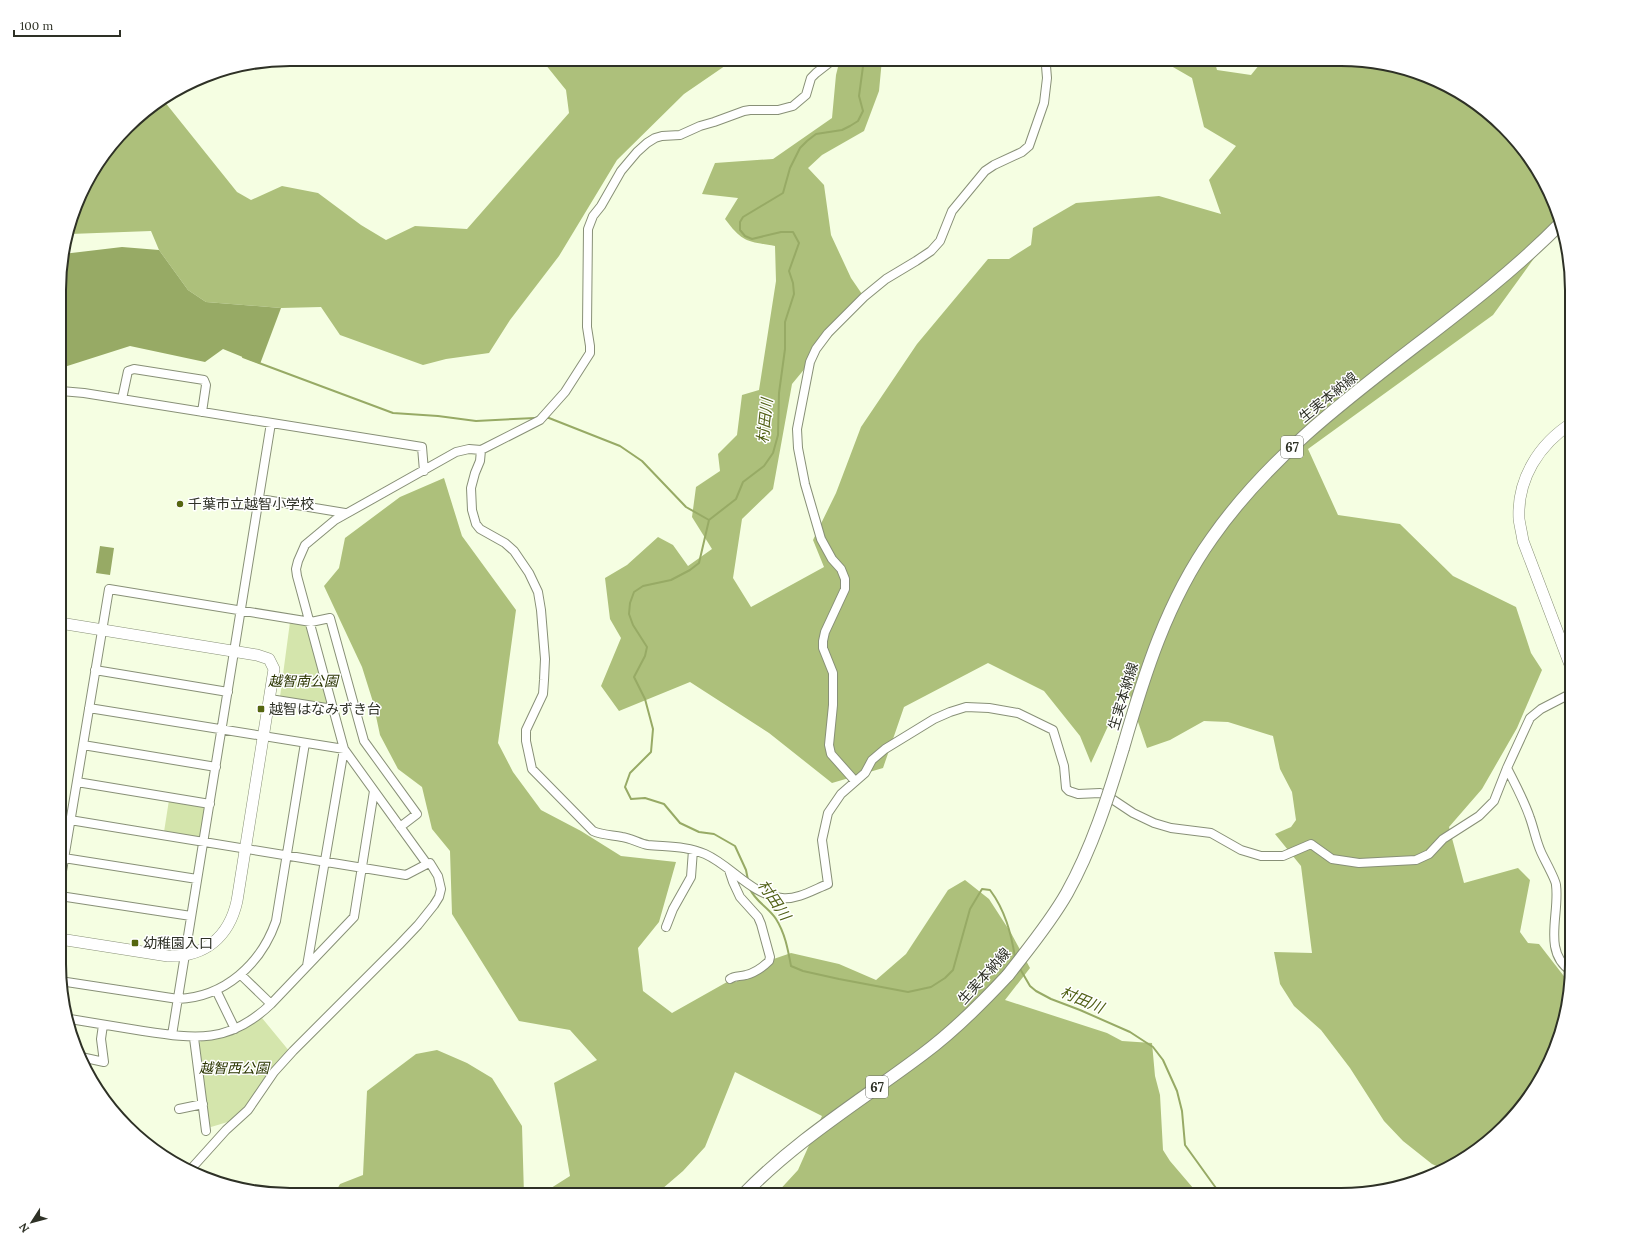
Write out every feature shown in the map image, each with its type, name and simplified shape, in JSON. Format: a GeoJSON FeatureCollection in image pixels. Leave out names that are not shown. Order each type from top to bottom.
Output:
{"type":"FeatureCollection","features":[{"type":"Feature","properties":{"kind":"main road","name":"生実本納線"},"geometry":{"type":"LineString","coordinates":[[751,1188],[795,1147],[894,1075],[968,1016],[1008,975],[1048,922],[1066,894],[1079,869],[1106,805],[1149,662],[1174,602],[1211,539],[1245,494],[1270,468],[1327,416],[1500,279],[1556,228]]}},
{"type":"Feature","properties":{"kind":"street"},"geometry":{"type":"LineString","coordinates":[[194,1166],[226,1130],[248,1110],[274,1072],[293,1051],[418,925],[434,905],[441,889],[438,876],[430,863],[427,864],[344,749],[297,576],[296,569],[298,561],[305,545],[345,513],[424,471],[456,452],[469,449],[481,450],[543,418],[565,392],[590,353],[587,327],[588,229],[593,216],[601,206],[621,171],[647,143],[655,138],[662,136],[680,136],[700,126],[744,111],[778,110],[793,106],[806,95],[812,78],[825,66]]}},
{"type":"Feature","properties":{"kind":"street"},"geometry":{"type":"LineString","coordinates":[[855,781],[831,754],[829,745],[834,705],[834,679],[823,648],[823,641],[825,632],[845,589],[845,579],[841,569],[832,558],[821,539],[805,484],[798,448],[797,429],[810,362],[816,349],[828,333],[864,297],[886,279],[931,251],[940,241],[952,211],[985,171],[994,165],[1022,152],[1029,146],[1042,109],[1046,90],[1046,66]]}},
{"type":"Feature","properties":{"kind":"street"},"geometry":{"type":"LineString","coordinates":[[122,399],[128,371],[130,369],[204,380],[206,385],[202,412]]}},
{"type":"Feature","properties":{"kind":"street"},"geometry":{"type":"LineString","coordinates":[[66,392],[122,399],[422,447],[424,471]]}},
{"type":"Feature","properties":{"kind":"street"},"geometry":{"type":"LineString","coordinates":[[172,1035],[272,423]]}},
{"type":"Feature","properties":{"kind":"street"},"geometry":{"type":"LineString","coordinates":[[1565,428],[1550,440],[1539,452],[1530,468],[1524,484],[1519,519],[1523,541],[1565,652]]}},
{"type":"Feature","properties":{"kind":"street"},"geometry":{"type":"LineString","coordinates":[[481,450],[480,461],[471,488],[472,510],[476,524],[480,529],[505,543],[514,551],[529,573],[538,592],[541,610],[545,659],[543,694],[526,730],[526,741],[532,769],[592,831],[600,834],[624,837],[647,845],[670,846],[693,850],[707,855],[770,896],[783,898],[801,895],[828,884],[822,840],[828,813],[841,794],[865,773],[872,760],[885,749],[934,719],[966,707],[989,708],[1018,713],[1053,730],[1064,766],[1066,788],[1069,791],[1078,794],[1100,793],[1109,797],[1133,813],[1154,823],[1171,828],[1211,833],[1241,850],[1261,856],[1283,856],[1311,844],[1332,859],[1359,863],[1416,860],[1429,854],[1443,839],[1479,816],[1494,801],[1507,768],[1530,718],[1541,709],[1565,697]]}},
{"type":"Feature","properties":{"kind":"street"},"geometry":{"type":"LineString","coordinates":[[260,499],[345,513]]}},
{"type":"Feature","properties":{"kind":"street"},"geometry":{"type":"LineString","coordinates":[[66,845],[109,589],[310,622],[330,618],[364,741],[417,814],[400,827]]}},
{"type":"Feature","properties":{"kind":"street"},"geometry":{"type":"LineString","coordinates":[[66,624],[257,655],[269,659],[274,669],[237,901],[230,922],[221,936],[211,945],[185,956],[168,956],[66,940]]}},
{"type":"Feature","properties":{"kind":"street"},"geometry":{"type":"LineString","coordinates":[[95,670],[228,692]]}},
{"type":"Feature","properties":{"kind":"street"},"geometry":{"type":"LineString","coordinates":[[270,699],[333,709]]}},
{"type":"Feature","properties":{"kind":"street"},"geometry":{"type":"LineString","coordinates":[[89,708],[344,749]]}},
{"type":"Feature","properties":{"kind":"street"},"geometry":{"type":"LineString","coordinates":[[67,982],[178,999],[188,998],[216,990],[241,975],[257,957],[272,932],[276,920],[305,743]]}},
{"type":"Feature","properties":{"kind":"street"},"geometry":{"type":"LineString","coordinates":[[83,745],[216,767]]}},
{"type":"Feature","properties":{"kind":"street"},"geometry":{"type":"LineString","coordinates":[[307,966],[344,749]]}},
{"type":"Feature","properties":{"kind":"street"},"geometry":{"type":"LineString","coordinates":[[1507,768],[1530,818],[1535,838],[1556,884],[1554,939],[1557,954],[1565,966]]}},
{"type":"Feature","properties":{"kind":"street"},"geometry":{"type":"LineString","coordinates":[[77,782],[210,804]]}},
{"type":"Feature","properties":{"kind":"street"},"geometry":{"type":"LineString","coordinates":[[73,1020],[194,1038],[207,1037],[235,1029],[257,1016],[272,1004],[354,917],[374,791]]}},
{"type":"Feature","properties":{"kind":"street"},"geometry":{"type":"LineString","coordinates":[[70,820],[406,875],[427,864]]}},
{"type":"Feature","properties":{"kind":"street"},"geometry":{"type":"LineString","coordinates":[[666,927],[673,909],[691,877],[693,850]]}},
{"type":"Feature","properties":{"kind":"street"},"geometry":{"type":"LineString","coordinates":[[66,858],[197,879]]}},
{"type":"Feature","properties":{"kind":"street"},"geometry":{"type":"LineString","coordinates":[[730,979],[734,976],[746,975],[760,968],[769,961],[770,957],[758,917],[740,897],[733,882],[732,871]]}},
{"type":"Feature","properties":{"kind":"street"},"geometry":{"type":"LineString","coordinates":[[66,897],[191,916]]}},
{"type":"Feature","properties":{"kind":"street"},"geometry":{"type":"LineString","coordinates":[[241,975],[272,1004]]}},
{"type":"Feature","properties":{"kind":"street"},"geometry":{"type":"LineString","coordinates":[[216,990],[235,1029]]}},
{"type":"Feature","properties":{"kind":"street"},"geometry":{"type":"LineString","coordinates":[[87,1059],[104,1062],[101,1039],[104,1025]]}},
{"type":"Feature","properties":{"kind":"street"},"geometry":{"type":"LineString","coordinates":[[194,1038],[206,1131]]}},
{"type":"Feature","properties":{"kind":"street"},"geometry":{"type":"LineString","coordinates":[[179,1109],[203,1104]]}},
{"type":"Feature","properties":{"kind":"green space","name":"越智南公園"},"geometry":{"type":"Polygon","coordinates":[[[290,622],[306,625],[330,702],[326,704],[280,697],[290,622]]]}},
{"type":"Feature","properties":{"kind":"green space"},"geometry":{"type":"Polygon","coordinates":[[[169,800],[207,807],[202,839],[164,832],[169,800]]]}},
{"type":"Feature","properties":{"kind":"green space","name":"越智西公園"},"geometry":{"type":"Polygon","coordinates":[[[262,1018],[290,1052],[245,1108],[231,1121],[211,1127],[208,1125],[198,1044],[202,1040],[227,1036],[248,1027],[262,1018]]]}},
{"type":"Feature","properties":{"kind":"shaded area"},"geometry":{"type":"Polygon","coordinates":[[[547,66],[725,66],[684,94],[617,160],[559,256],[510,320],[489,353],[446,359],[423,365],[340,335],[321,307],[281,308],[206,302],[188,290],[159,250],[151,231],[74,234],[89,191],[112,154],[142,122],[166,104],[237,192],[251,200],[282,186],[318,193],[361,225],[386,240],[415,226],[467,229],[569,113],[566,90],[547,66]]]}},
{"type":"Feature","properties":{"kind":"shaded area"},"geometry":{"type":"Polygon","coordinates":[[[838,66],[881,66],[879,91],[864,131],[822,155],[808,168],[824,185],[831,235],[851,278],[864,297],[792,384],[773,489],[742,519],[733,578],[751,607],[824,567],[813,540],[836,493],[861,427],[917,344],[988,259],[1009,259],[1031,245],[1033,228],[1076,203],[1159,196],[1221,214],[1209,180],[1236,146],[1204,127],[1192,78],[1171,66],[1216,66],[1217,70],[1251,75],[1258,66],[1355,66],[1384,70],[1413,78],[1440,89],[1477,112],[1509,142],[1535,178],[1548,205],[1556,228],[1493,315],[1308,449],[1338,515],[1400,524],[1453,576],[1516,607],[1531,653],[1542,670],[1517,728],[1482,789],[1449,827],[1464,883],[1518,868],[1530,880],[1520,932],[1528,943],[1539,944],[1565,978],[1561,1007],[1553,1036],[1542,1063],[1519,1100],[1489,1132],[1453,1158],[1437,1166],[1403,1141],[1384,1121],[1350,1068],[1321,1030],[1294,1006],[1280,984],[1274,952],[1312,953],[1301,866],[1275,834],[1291,827],[1296,820],[1292,792],[1280,769],[1273,736],[1228,722],[1204,721],[1170,740],[1147,748],[1126,687],[1091,763],[1080,736],[1044,691],[988,663],[904,707],[883,768],[832,783],[769,733],[690,682],[619,711],[601,686],[621,638],[610,619],[605,578],[627,565],[658,537],[673,545],[688,566],[712,549],[692,517],[696,487],[720,471],[718,454],[737,435],[742,395],[759,390],[776,281],[775,246],[746,240],[736,233],[731,227],[725,219],[738,198],[702,194],[715,163],[773,159],[832,118],[838,66]]]}},
{"type":"Feature","properties":{"kind":"shaded area"},"geometry":{"type":"Polygon","coordinates":[[[122,247],[159,250],[188,290],[206,302],[281,308],[260,364],[223,349],[205,362],[130,346],[66,366],[66,276],[69,253],[122,247]]]}},
{"type":"Feature","properties":{"kind":"shaded area"},"geometry":{"type":"Polygon","coordinates":[[[444,478],[462,536],[516,610],[498,743],[513,772],[541,810],[581,831],[621,856],[676,862],[659,922],[638,948],[643,991],[672,1013],[727,982],[736,982],[759,964],[791,953],[839,964],[876,980],[906,954],[948,890],[965,880],[989,899],[1011,933],[1030,968],[1005,1000],[1107,1033],[1122,1041],[1152,1043],[1155,1076],[1160,1095],[1163,1150],[1170,1161],[1193,1188],[781,1188],[798,1170],[822,1116],[735,1072],[705,1147],[683,1171],[663,1188],[551,1188],[570,1176],[554,1083],[597,1060],[570,1030],[519,1021],[452,914],[450,851],[432,829],[422,787],[398,769],[380,735],[373,702],[362,667],[324,586],[339,568],[345,538],[400,497],[444,478]]]}},
{"type":"Feature","properties":{"kind":"shaded area"},"geometry":{"type":"Polygon","coordinates":[[[100,546],[114,548],[110,575],[96,573],[100,546]]]}},
{"type":"Feature","properties":{"kind":"shaded area"},"geometry":{"type":"Polygon","coordinates":[[[437,1050],[467,1063],[492,1078],[522,1126],[524,1188],[338,1188],[340,1184],[363,1175],[367,1091],[416,1054],[437,1050]]]}},
{"type":"Feature","properties":{"kind":"waterway","name":"村田川"},"geometry":{"type":"LineString","coordinates":[[748,880],[746,870],[735,846],[714,834],[699,832],[680,823],[664,804],[645,798],[631,799],[625,787],[630,773],[651,752],[653,729],[645,699],[634,677],[645,656],[647,647],[633,625],[629,614],[630,603],[634,592],[643,586],[671,580],[690,570],[699,563],[709,520],[736,499],[743,482],[764,466],[773,453],[778,435],[779,393],[785,349],[785,322],[794,294],[793,283],[789,271],[799,243],[793,232],[781,232],[752,239],[745,236],[740,230],[740,222],[743,217],[783,193],[790,168],[800,148],[807,141],[816,134],[842,130],[858,121],[863,111],[859,96],[863,66]]}},
{"type":"Feature","properties":{"kind":"waterway"},"geometry":{"type":"LineString","coordinates":[[244,355],[243,357],[393,413],[438,416],[476,421],[535,418]]}},
{"type":"Feature","properties":{"kind":"waterway"},"geometry":{"type":"LineString","coordinates":[[546,418],[620,446],[642,461],[686,507],[709,520]]}},
{"type":"Feature","properties":{"kind":"waterway","name":"村田川"},"geometry":{"type":"LineString","coordinates":[[750,889],[755,897],[773,915],[779,924],[786,942],[791,966],[803,971],[908,992],[931,987],[945,978],[953,970],[970,909],[982,889],[990,890],[1000,906],[1012,939],[1015,957]]}},
{"type":"Feature","properties":{"kind":"waterway","name":"村田川"},"geometry":{"type":"LineString","coordinates":[[1019,967],[1030,986],[1036,991],[1051,999],[1130,1032],[1153,1047],[1163,1060],[1177,1091],[1182,1111],[1185,1145],[1216,1188]]}},
{"type":"Feature","properties":{"kind":"place","name":"千葉市立越智小学校"},"geometry":{"type":"Point","coordinates":[180,504]}},
{"type":"Feature","properties":{"kind":"place","name":"越智はなみずき台"},"geometry":{"type":"Point","coordinates":[261,709]}},
{"type":"Feature","properties":{"kind":"place","name":"幼稚園入口"},"geometry":{"type":"Point","coordinates":[135,943]}}]}
